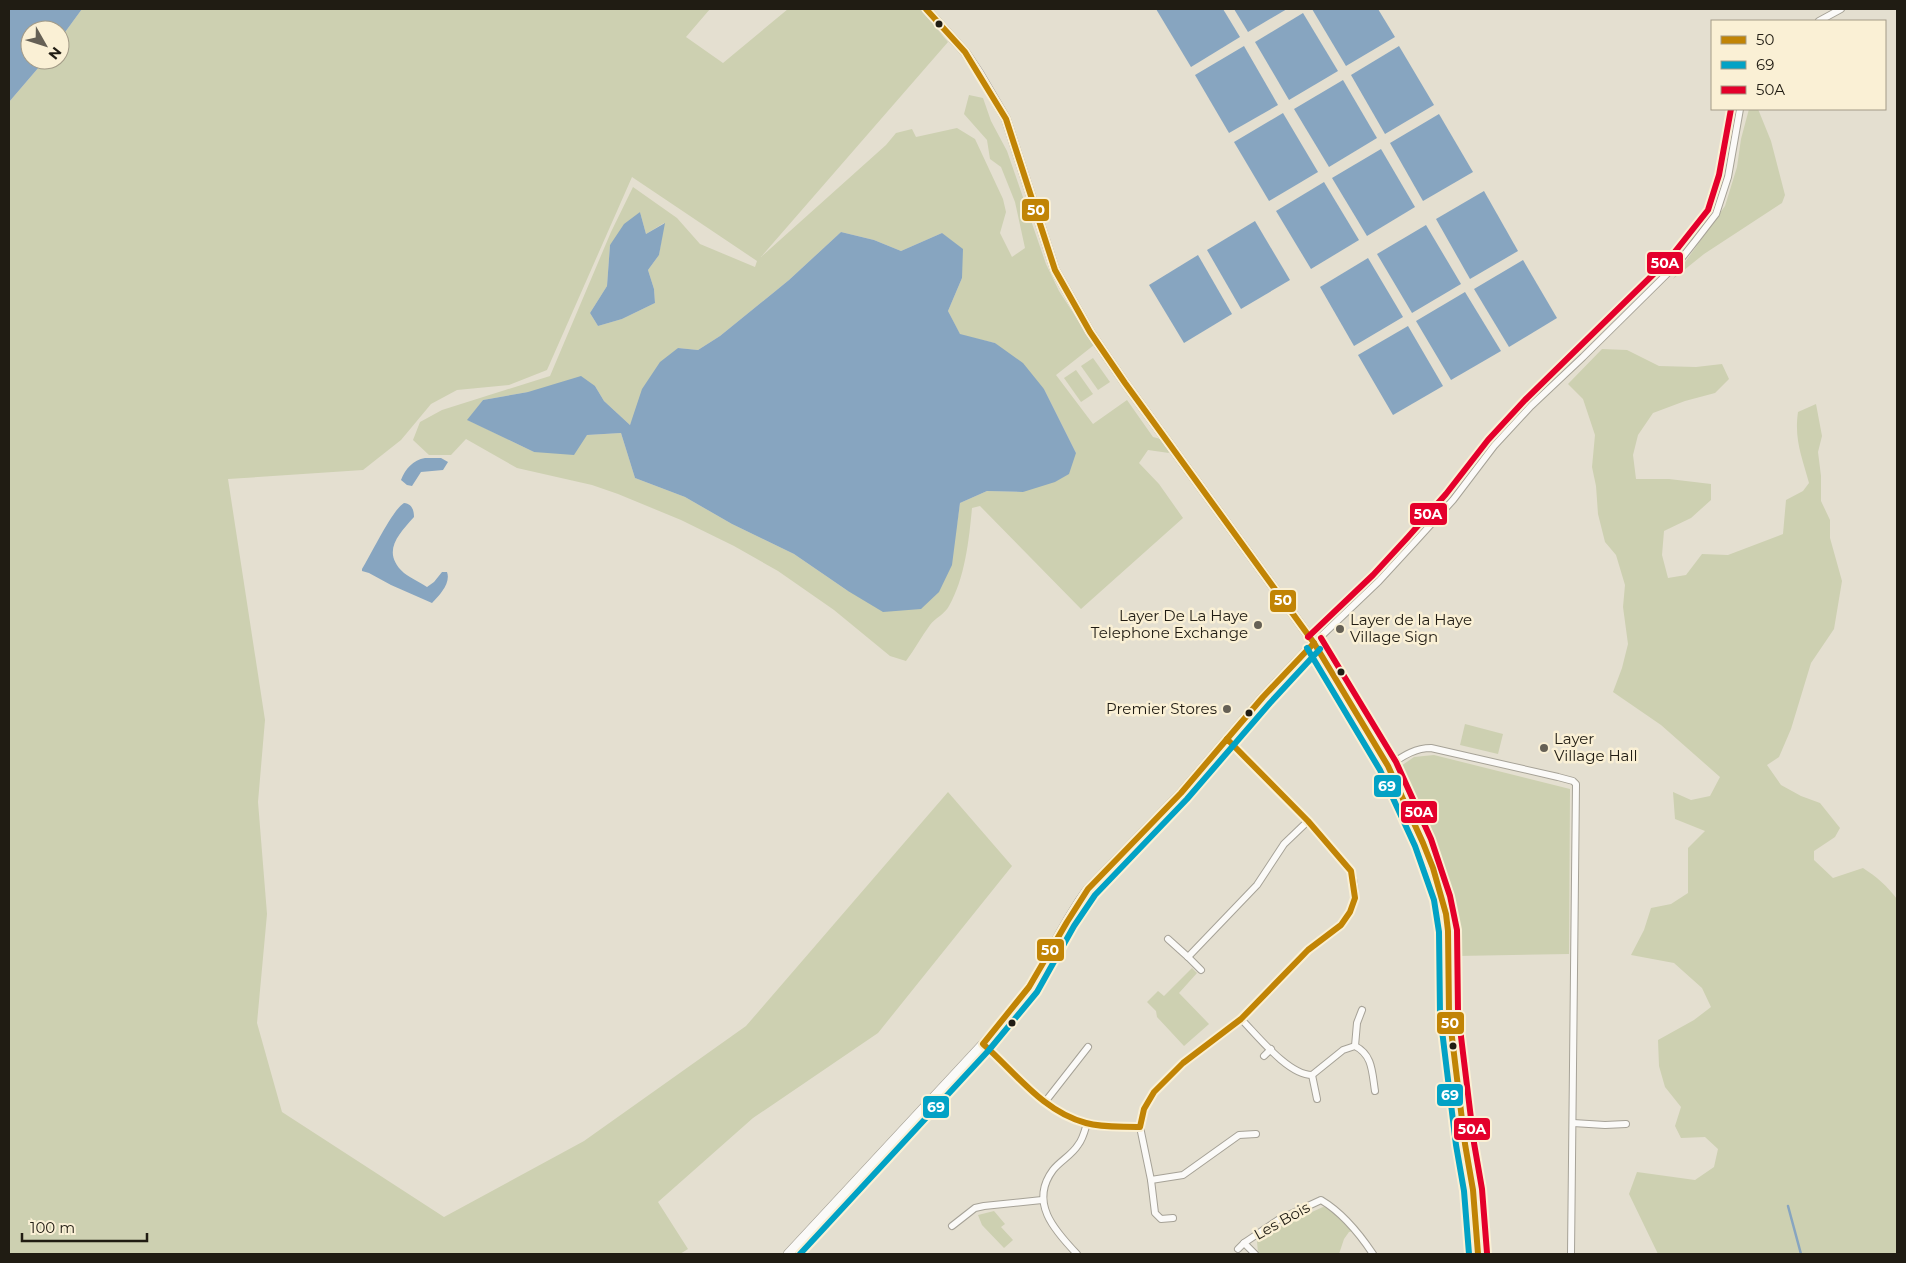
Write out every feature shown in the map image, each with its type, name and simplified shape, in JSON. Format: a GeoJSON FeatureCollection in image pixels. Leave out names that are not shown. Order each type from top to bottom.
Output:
{"type":"FeatureCollection","features":[{"type":"Feature","properties":{"kind":"main road"},"geometry":{"type":"LineString","coordinates":[[926,9],[964,52],[1006,119],[1056,270],[1090,332],[1125,383],[1314,642],[1388,766],[1433,868],[1446,914],[1449,1013],[1464,1144],[1473,1190],[1478,1254]]}},
{"type":"Feature","properties":{"kind":"street"},"geometry":{"type":"LineString","coordinates":[[1821,20],[1841,9]]}},
{"type":"Feature","properties":{"kind":"street"},"geometry":{"type":"LineString","coordinates":[[788,1254],[1008,1015],[1034,980],[1088,889],[1181,793],[1314,642],[1379,581],[1402,556],[1453,500],[1494,446],[1531,406],[1677,264],[1716,214],[1728,177],[1740,110]]}},
{"type":"Feature","properties":{"kind":"street"},"geometry":{"type":"LineString","coordinates":[[1173,1218],[1161,1219],[1155,1213],[1151,1180],[1140,1127],[1144,1108],[1154,1092],[1183,1063],[1241,1019],[1308,950],[1341,925],[1350,912],[1354,898],[1354,883],[1351,871],[1308,821],[1227,739]]}},
{"type":"Feature","properties":{"kind":"street"},"geometry":{"type":"LineString","coordinates":[[1388,766],[1412,751],[1432,748],[1558,777],[1573,781],[1576,784],[1575,951],[1572,1013],[1571,1254]]}},
{"type":"Feature","properties":{"kind":"street"},"geometry":{"type":"LineString","coordinates":[[1188,957],[1257,885],[1284,844],[1308,821]]}},
{"type":"Feature","properties":{"kind":"street"},"geometry":{"type":"LineString","coordinates":[[1168,939],[1201,970]]}},
{"type":"Feature","properties":{"kind":"street"},"geometry":{"type":"LineString","coordinates":[[1356,1046],[1357,1023],[1362,1010]]}},
{"type":"Feature","properties":{"kind":"street"},"geometry":{"type":"LineString","coordinates":[[1241,1019],[1288,1066],[1298,1073],[1312,1075],[1343,1050],[1356,1046],[1364,1051],[1370,1059],[1375,1091]]}},
{"type":"Feature","properties":{"kind":"street"},"geometry":{"type":"LineString","coordinates":[[983,1044],[1045,1102],[1063,1114],[1087,1123],[1140,1127]]}},
{"type":"Feature","properties":{"kind":"street"},"geometry":{"type":"LineString","coordinates":[[1045,1102],[1088,1047]]}},
{"type":"Feature","properties":{"kind":"street"},"geometry":{"type":"LineString","coordinates":[[1264,1056],[1271,1049]]}},
{"type":"Feature","properties":{"kind":"street"},"geometry":{"type":"LineString","coordinates":[[1312,1075],[1317,1099]]}},
{"type":"Feature","properties":{"kind":"street"},"geometry":{"type":"LineString","coordinates":[[1074,1253],[1046,1215],[1042,1200],[1047,1180],[1054,1169],[1078,1146],[1087,1123]]}},
{"type":"Feature","properties":{"kind":"street"},"geometry":{"type":"LineString","coordinates":[[1573,1123],[1626,1124]]}},
{"type":"Feature","properties":{"kind":"street"},"geometry":{"type":"LineString","coordinates":[[1151,1180],[1183,1175],[1239,1135],[1256,1134]]}},
{"type":"Feature","properties":{"kind":"street","name":"Les Bois"},"geometry":{"type":"LineString","coordinates":[[1238,1248],[1278,1220],[1319,1197],[1340,1213],[1364,1239],[1372,1254]]}},
{"type":"Feature","properties":{"kind":"street"},"geometry":{"type":"LineString","coordinates":[[952,1226],[968,1213],[984,1206],[1042,1200]]}},
{"type":"Feature","properties":{"kind":"street","name":"Les Bois"},"geometry":{"type":"LineString","coordinates":[[1244,1243],[1255,1254]]}},
{"type":"Feature","properties":{"kind":"green space"},"geometry":{"type":"Polygon","coordinates":[[[82,9],[710,9],[686,37],[723,63],[788,9],[920,9],[948,42],[761,257],[886,145],[896,133],[912,129],[916,137],[957,128],[975,139],[1003,199],[1006,212],[1000,233],[1012,257],[1025,248],[1015,202],[1001,167],[990,159],[987,140],[964,114],[969,95],[983,98],[991,121],[1007,151],[1046,264],[1059,291],[1094,345],[1056,375],[1093,424],[1127,400],[1153,437],[1161,439],[1166,445],[1169,453],[1148,450],[1139,463],[1159,484],[1183,518],[1081,609],[980,506],[972,508],[963,571],[954,595],[947,609],[930,625],[906,661],[890,656],[834,610],[778,571],[734,546],[681,520],[592,485],[517,468],[466,439],[451,455],[429,455],[413,440],[420,422],[442,410],[550,376],[611,232],[633,187],[677,218],[700,244],[755,267],[757,261],[632,177],[547,370],[509,385],[457,390],[431,404],[401,440],[363,470],[228,479],[265,720],[258,802],[267,914],[257,1023],[282,1112],[444,1217],[584,1141],[746,1026],[948,792],[1012,866],[878,1033],[753,1118],[658,1202],[688,1249],[680,1254],[9,1254],[9,102],[36,70],[70,70],[70,25],[82,9]],[[640,212],[610,245],[607,286],[590,313],[598,326],[622,319],[655,303],[654,289],[648,270],[659,255],[664,223],[646,234],[640,212]],[[841,232],[789,280],[720,336],[698,350],[678,348],[630,425],[604,401],[595,386],[528,392],[483,400],[468,420],[534,452],[587,435],[621,433],[635,478],[685,497],[732,524],[794,554],[848,591],[957,524],[960,503],[987,491],[1023,492],[1076,453],[1044,389],[995,343],[960,335],[948,311],[962,278],[942,233],[901,251],[874,240],[841,232]]]}},
{"type":"Feature","properties":{"kind":"green space"},"geometry":{"type":"Polygon","coordinates":[[[1749,110],[1758,110],[1771,141],[1785,195],[1782,203],[1704,254],[1673,279],[1725,206],[1737,167],[1741,139],[1749,110]]]}},
{"type":"Feature","properties":{"kind":"green space"},"geometry":{"type":"Polygon","coordinates":[[[1602,349],[1627,350],[1659,366],[1696,367],[1722,364],[1729,379],[1715,393],[1685,401],[1653,413],[1638,435],[1633,455],[1636,479],[1669,479],[1711,484],[1711,500],[1691,518],[1664,531],[1662,555],[1668,578],[1686,575],[1702,554],[1728,555],[1783,534],[1786,500],[1803,491],[1809,483],[1798,440],[1798,412],[1816,404],[1822,436],[1818,452],[1821,476],[1821,501],[1830,520],[1830,538],[1842,581],[1834,629],[1811,663],[1791,729],[1779,757],[1767,765],[1781,785],[1801,796],[1820,803],[1840,828],[1835,837],[1814,851],[1814,860],[1833,878],[1863,868],[1881,882],[1897,899],[1897,1254],[1658,1254],[1629,1194],[1637,1172],[1695,1180],[1714,1167],[1718,1149],[1705,1137],[1681,1138],[1675,1126],[1681,1107],[1665,1087],[1659,1066],[1658,1040],[1694,1020],[1711,1007],[1702,988],[1674,963],[1631,955],[1644,930],[1651,908],[1671,904],[1688,893],[1688,848],[1705,831],[1675,819],[1673,792],[1691,800],[1710,796],[1720,777],[1661,725],[1613,692],[1628,644],[1623,607],[1625,585],[1616,555],[1605,542],[1598,514],[1596,486],[1592,467],[1595,435],[1583,399],[1568,384],[1602,349]]]}},
{"type":"Feature","properties":{"kind":"green space"},"geometry":{"type":"Polygon","coordinates":[[[1093,358],[1110,382],[1098,390],[1081,366],[1093,358]]]}},
{"type":"Feature","properties":{"kind":"green space"},"geometry":{"type":"Polygon","coordinates":[[[1076,370],[1093,394],[1081,402],[1064,378],[1076,370]]]}},
{"type":"Feature","properties":{"kind":"green space"},"geometry":{"type":"Polygon","coordinates":[[[1465,724],[1503,734],[1498,754],[1460,745],[1465,724]]]}},
{"type":"Feature","properties":{"kind":"green space"},"geometry":{"type":"Polygon","coordinates":[[[1434,755],[1570,789],[1569,954],[1457,956],[1452,908],[1443,864],[1400,772],[1401,766],[1414,757],[1434,755]]]}},
{"type":"Feature","properties":{"kind":"green space"},"geometry":{"type":"Polygon","coordinates":[[[1192,968],[1197,973],[1179,993],[1209,1024],[1184,1046],[1157,1017],[1156,1011],[1147,1002],[1158,991],[1164,996],[1192,968]]]}},
{"type":"Feature","properties":{"kind":"green space"},"geometry":{"type":"Polygon","coordinates":[[[1323,1207],[1331,1208],[1353,1231],[1349,1232],[1344,1239],[1339,1254],[1258,1253],[1257,1241],[1281,1226],[1323,1207]]]}},
{"type":"Feature","properties":{"kind":"green space"},"geometry":{"type":"Polygon","coordinates":[[[994,1211],[1005,1224],[1001,1227],[1013,1240],[1004,1248],[982,1225],[978,1215],[994,1211]]]}},
{"type":"Feature","properties":{"kind":"water"},"geometry":{"type":"Polygon","coordinates":[[[9,9],[82,9],[70,25],[70,20],[20,20],[20,70],[36,70],[9,102],[9,9]]]}},
{"type":"Feature","properties":{"kind":"water"},"geometry":{"type":"Polygon","coordinates":[[[1156,9],[1223,9],[1240,37],[1191,67],[1156,9]]]}},
{"type":"Feature","properties":{"kind":"water"},"geometry":{"type":"Polygon","coordinates":[[[1234,9],[1287,9],[1248,32],[1234,9]]]}},
{"type":"Feature","properties":{"kind":"water"},"geometry":{"type":"Polygon","coordinates":[[[1312,9],[1378,9],[1395,37],[1346,66],[1312,9]]]}},
{"type":"Feature","properties":{"kind":"water"},"geometry":{"type":"Polygon","coordinates":[[[1303,13],[1338,71],[1289,100],[1255,42],[1303,13]]]}},
{"type":"Feature","properties":{"kind":"water"},"geometry":{"type":"Polygon","coordinates":[[[1244,46],[1278,105],[1229,133],[1195,75],[1244,46]]]}},
{"type":"Feature","properties":{"kind":"water"},"geometry":{"type":"Polygon","coordinates":[[[1399,46],[1434,105],[1385,134],[1351,75],[1399,46]]]}},
{"type":"Feature","properties":{"kind":"water"},"geometry":{"type":"Polygon","coordinates":[[[1343,80],[1377,138],[1329,167],[1294,109],[1343,80]]]}},
{"type":"Feature","properties":{"kind":"water"},"geometry":{"type":"Polygon","coordinates":[[[1283,113],[1318,172],[1269,201],[1234,142],[1283,113]]]}},
{"type":"Feature","properties":{"kind":"water"},"geometry":{"type":"Polygon","coordinates":[[[1439,114],[1473,172],[1423,201],[1390,143],[1439,114]]]}},
{"type":"Feature","properties":{"kind":"water"},"geometry":{"type":"Polygon","coordinates":[[[1381,149],[1415,207],[1367,236],[1332,178],[1381,149]]]}},
{"type":"Feature","properties":{"kind":"water"},"geometry":{"type":"Polygon","coordinates":[[[1324,182],[1359,240],[1311,269],[1276,211],[1324,182]]]}},
{"type":"Feature","properties":{"kind":"water"},"geometry":{"type":"Polygon","coordinates":[[[1484,191],[1518,251],[1470,279],[1436,219],[1484,191]]]}},
{"type":"Feature","properties":{"kind":"water"},"geometry":{"type":"Polygon","coordinates":[[[640,212],[646,234],[665,223],[659,255],[648,270],[654,289],[655,303],[622,319],[598,326],[590,313],[607,286],[610,245],[624,224],[640,212]]]}},
{"type":"Feature","properties":{"kind":"water"},"geometry":{"type":"Polygon","coordinates":[[[1255,221],[1290,280],[1241,309],[1207,250],[1255,221]]]}},
{"type":"Feature","properties":{"kind":"water"},"geometry":{"type":"Polygon","coordinates":[[[1426,225],[1461,284],[1412,313],[1377,254],[1426,225]]]}},
{"type":"Feature","properties":{"kind":"water"},"geometry":{"type":"Polygon","coordinates":[[[841,232],[874,240],[901,251],[942,233],[963,249],[962,278],[948,311],[960,334],[995,343],[1023,363],[1044,389],[1076,453],[1069,474],[1055,482],[1023,492],[987,491],[960,503],[952,565],[939,592],[921,609],[883,612],[848,591],[794,554],[732,524],[685,497],[635,478],[621,433],[587,435],[574,455],[534,452],[467,420],[483,400],[528,392],[581,376],[595,386],[604,401],[630,425],[642,389],[660,362],[678,348],[698,350],[720,336],[789,280],[841,232]]]}},
{"type":"Feature","properties":{"kind":"water"},"geometry":{"type":"Polygon","coordinates":[[[1198,255],[1232,314],[1184,343],[1149,285],[1198,255]]]}},
{"type":"Feature","properties":{"kind":"water"},"geometry":{"type":"Polygon","coordinates":[[[1368,258],[1403,317],[1354,346],[1320,287],[1368,258]]]}},
{"type":"Feature","properties":{"kind":"water"},"geometry":{"type":"Polygon","coordinates":[[[1523,260],[1557,318],[1509,347],[1474,289],[1523,260]]]}},
{"type":"Feature","properties":{"kind":"water"},"geometry":{"type":"Polygon","coordinates":[[[1465,292],[1501,351],[1451,380],[1416,321],[1465,292]]]}},
{"type":"Feature","properties":{"kind":"water"},"geometry":{"type":"Polygon","coordinates":[[[1408,326],[1443,386],[1393,415],[1358,355],[1408,326]]]}},
{"type":"Feature","properties":{"kind":"water"},"geometry":{"type":"Polygon","coordinates":[[[425,458],[441,458],[448,462],[443,470],[421,472],[412,486],[407,485],[401,480],[410,466],[425,458]]]}},
{"type":"Feature","properties":{"kind":"water"},"geometry":{"type":"Polygon","coordinates":[[[404,503],[412,508],[414,517],[402,530],[394,544],[394,558],[404,573],[427,587],[442,572],[447,572],[446,585],[432,603],[362,571],[388,523],[404,503]]]}},
{"type":"Feature","properties":{"kind":"waterway"},"geometry":{"type":"LineString","coordinates":[[1788,1206],[1801,1254]]}},
{"type":"Feature","properties":{"kind":"transit line","name":"50"},"geometry":{"type":"LineString","coordinates":[[926,9],[965,52],[1006,119],[1055,270],[1090,332],[1314,643],[1388,766],[1423,843],[1433,868],[1446,914],[1449,1013],[1465,1144],[1473,1190],[1478,1254]]}},
{"type":"Feature","properties":{"kind":"transit line","name":"50A"},"geometry":{"type":"LineString","coordinates":[[1308,637],[1373,575],[1408,537],[1446,494],[1488,440],[1525,400],[1670,258],[1708,210],[1719,175],[1731,110]]}},
{"type":"Feature","properties":{"kind":"transit line","name":"50A"},"geometry":{"type":"LineString","coordinates":[[1321,638],[1396,762],[1431,839],[1450,896],[1457,930],[1458,1012],[1474,1143],[1482,1189],[1487,1253]]}},
{"type":"Feature","properties":{"kind":"transit line","name":"50"},"geometry":{"type":"LineString","coordinates":[[1227,739],[1263,697],[1314,643]]}},
{"type":"Feature","properties":{"kind":"transit line","name":"69"},"geometry":{"type":"LineString","coordinates":[[1307,648],[1380,770],[1415,846],[1434,900],[1439,932],[1440,1014],[1456,1145],[1464,1191],[1469,1254]]}},
{"type":"Feature","properties":{"kind":"transit line","name":"69"},"geometry":{"type":"LineString","coordinates":[[800,1254],[989,1050],[1037,992],[1074,926],[1095,895],[1187,799],[1270,703],[1320,649]]}},
{"type":"Feature","properties":{"kind":"transit line","name":"50"},"geometry":{"type":"LineString","coordinates":[[1227,739],[1308,821],[1351,871],[1355,898],[1350,912],[1341,925],[1308,950],[1241,1019],[1183,1063],[1154,1092],[1144,1109],[1140,1127],[1099,1126],[1071,1118],[1043,1101],[983,1044],[1029,987],[1088,889],[1181,793],[1227,739]]}},
{"type":"Feature","properties":{"kind":"place","name":"Layer De La Haye Telephone Exchange"},"geometry":{"type":"Point","coordinates":[1258,625]}},
{"type":"Feature","properties":{"kind":"place","name":"Layer de la Haye Village Sign"},"geometry":{"type":"Point","coordinates":[1340,629]}},
{"type":"Feature","properties":{"kind":"place","name":"Premier Stores"},"geometry":{"type":"Point","coordinates":[1227,709]}},
{"type":"Feature","properties":{"kind":"place","name":"Layer Village Hall"},"geometry":{"type":"Point","coordinates":[1544,748]}}]}
